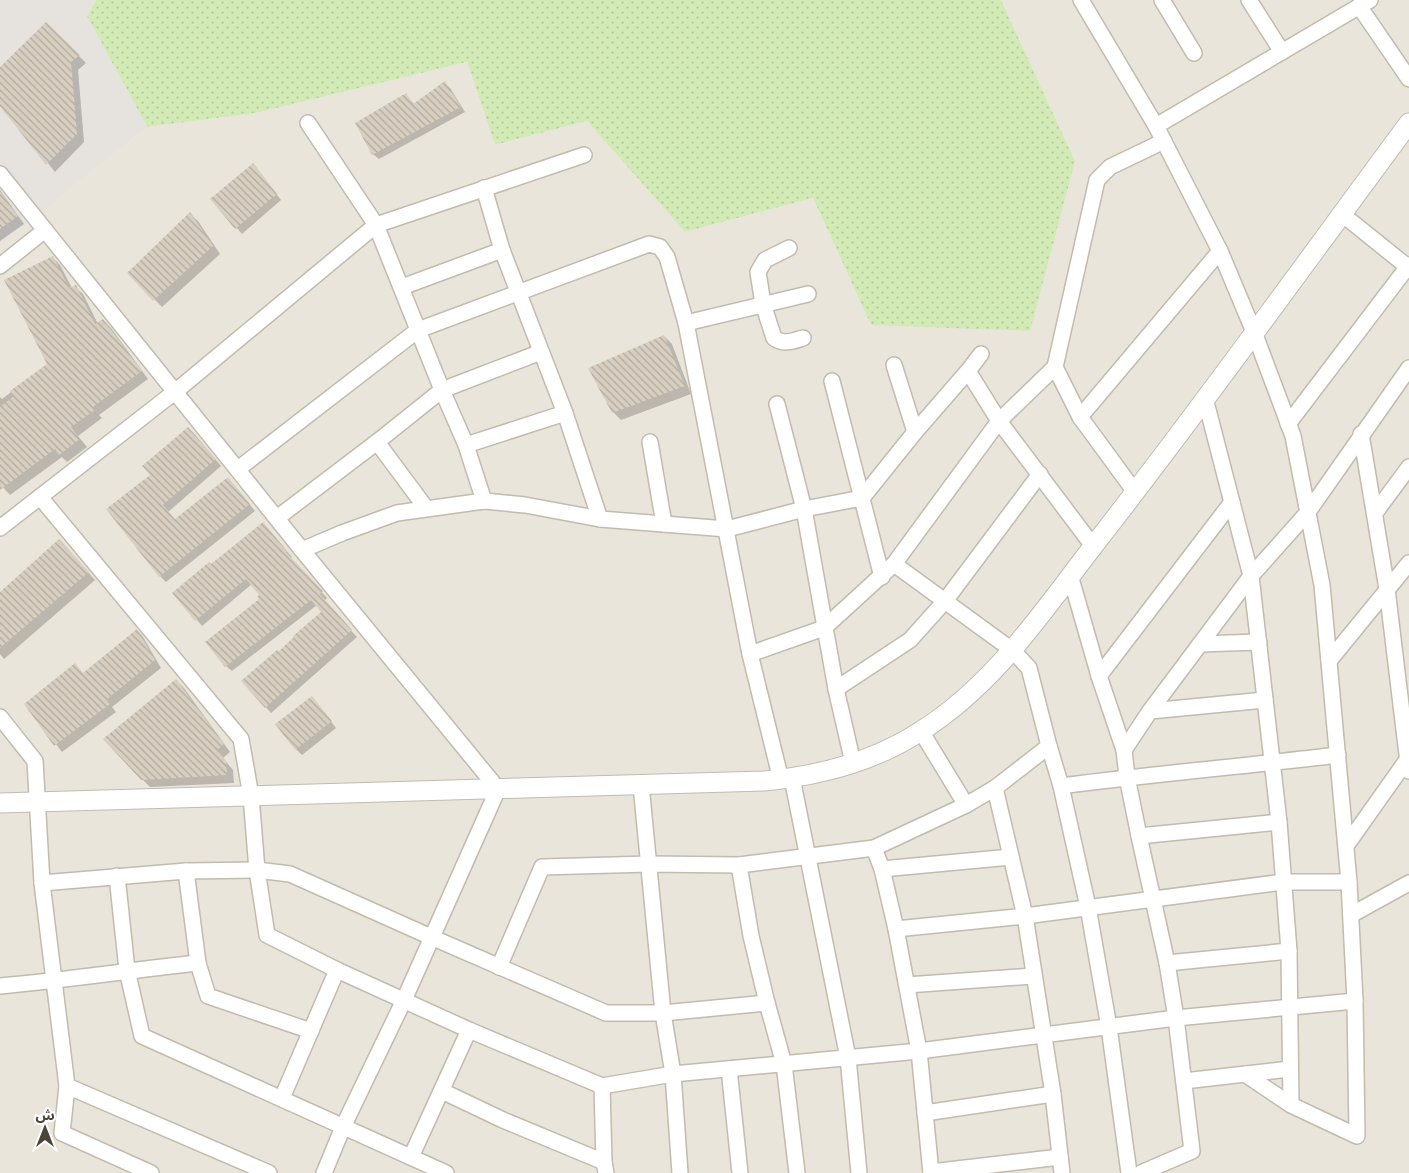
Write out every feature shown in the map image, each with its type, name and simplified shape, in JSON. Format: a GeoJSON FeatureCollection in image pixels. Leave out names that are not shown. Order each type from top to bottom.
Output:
{"type":"FeatureCollection","features":[{"type":"Feature","properties":{"kind":"street"},"geometry":{"type":"LineString","coordinates":[[1081,0],[1164,141],[1220,252],[1254,332],[1293,436],[1322,585],[1349,882],[1355,1001],[1357,1136],[1291,1105],[1245,1074]]}},
{"type":"Feature","properties":{"kind":"street"},"geometry":{"type":"LineString","coordinates":[[1162,0],[1194,53]]}},
{"type":"Feature","properties":{"kind":"street"},"geometry":{"type":"LineString","coordinates":[[1249,0],[1282,52]]}},
{"type":"Feature","properties":{"kind":"street"},"geometry":{"type":"LineString","coordinates":[[1156,126],[1366,2],[1409,79]]}},
{"type":"Feature","properties":{"kind":"street"},"geometry":{"type":"LineString","coordinates":[[308,123],[376,225],[466,445],[484,501]]}},
{"type":"Feature","properties":{"kind":"street"},"geometry":{"type":"LineString","coordinates":[[0,803],[641,785],[787,779],[853,763],[889,749],[921,732],[947,713],[984,680],[1012,650],[1135,492],[1409,123]]}},
{"type":"Feature","properties":{"kind":"street"},"geometry":{"type":"LineString","coordinates":[[750,654],[824,628],[882,577],[894,564],[999,422],[1054,367],[1097,180],[1110,167],[1164,141]]}},
{"type":"Feature","properties":{"kind":"street"},"geometry":{"type":"LineString","coordinates":[[0,528],[176,391],[376,225],[584,154]]}},
{"type":"Feature","properties":{"kind":"street"},"geometry":{"type":"LineString","coordinates":[[0,174],[302,550],[498,789]]}},
{"type":"Feature","properties":{"kind":"street"},"geometry":{"type":"LineString","coordinates":[[484,188],[502,250],[565,413],[600,520]]}},
{"type":"Feature","properties":{"kind":"street"},"geometry":{"type":"LineString","coordinates":[[1288,424],[1409,267],[1342,214]]}},
{"type":"Feature","properties":{"kind":"street"},"geometry":{"type":"LineString","coordinates":[[0,266],[45,230]]}},
{"type":"Feature","properties":{"kind":"street"},"geometry":{"type":"LineString","coordinates":[[238,469],[418,330],[649,244],[660,247],[667,257],[686,323],[750,654],[808,858],[848,1058],[859,1173]]}},
{"type":"Feature","properties":{"kind":"street"},"geometry":{"type":"LineString","coordinates":[[789,248],[765,260],[758,272],[763,304],[774,338],[785,342],[803,338]]}},
{"type":"Feature","properties":{"kind":"street"},"geometry":{"type":"LineString","coordinates":[[402,287],[502,250]]}},
{"type":"Feature","properties":{"kind":"street"},"geometry":{"type":"LineString","coordinates":[[1080,417],[1220,252]]}},
{"type":"Feature","properties":{"kind":"street"},"geometry":{"type":"LineString","coordinates":[[686,323],[808,294]]}},
{"type":"Feature","properties":{"kind":"street"},"geometry":{"type":"LineString","coordinates":[[277,518],[442,390],[541,352]]}},
{"type":"Feature","properties":{"kind":"street"},"geometry":{"type":"LineString","coordinates":[[302,550],[397,513],[484,501],[525,505],[600,520],[727,529],[804,509],[862,498],[914,432],[981,354]]}},
{"type":"Feature","properties":{"kind":"street"},"geometry":{"type":"LineString","coordinates":[[894,365],[914,432]]}},
{"type":"Feature","properties":{"kind":"street"},"geometry":{"type":"LineString","coordinates":[[1054,367],[1080,417],[1135,492]]}},
{"type":"Feature","properties":{"kind":"street"},"geometry":{"type":"LineString","coordinates":[[1124,750],[1150,711],[1251,576],[1308,512],[1409,368]]}},
{"type":"Feature","properties":{"kind":"street"},"geometry":{"type":"LineString","coordinates":[[968,371],[999,422],[1093,546]]}},
{"type":"Feature","properties":{"kind":"street"},"geometry":{"type":"LineString","coordinates":[[832,381],[882,577]]}},
{"type":"Feature","properties":{"kind":"street"},"geometry":{"type":"LineString","coordinates":[[1205,398],[1251,576],[1279,822],[1289,950],[1291,1105]]}},
{"type":"Feature","properties":{"kind":"street"},"geometry":{"type":"LineString","coordinates":[[777,404],[804,509],[824,628],[853,763]]}},
{"type":"Feature","properties":{"kind":"street"},"geometry":{"type":"LineString","coordinates":[[466,445],[565,413]]}},
{"type":"Feature","properties":{"kind":"street"},"geometry":{"type":"LineString","coordinates":[[1346,846],[1409,762],[1387,589],[1361,434]]}},
{"type":"Feature","properties":{"kind":"street"},"geometry":{"type":"LineString","coordinates":[[377,442],[426,508]]}},
{"type":"Feature","properties":{"kind":"street"},"geometry":{"type":"LineString","coordinates":[[650,442],[664,524]]}},
{"type":"Feature","properties":{"kind":"street"},"geometry":{"type":"LineString","coordinates":[[1375,513],[1409,467]]}},
{"type":"Feature","properties":{"kind":"street"},"geometry":{"type":"LineString","coordinates":[[836,689],[910,640],[945,601],[1040,474]]}},
{"type":"Feature","properties":{"kind":"street"},"geometry":{"type":"LineString","coordinates":[[40,497],[241,739],[251,796],[257,870],[267,935],[337,970],[469,1030],[602,1086],[673,1074],[918,1051],[1176,1018],[1355,1001]]}},
{"type":"Feature","properties":{"kind":"street"},"geometry":{"type":"LineString","coordinates":[[1099,676],[1232,502]]}},
{"type":"Feature","properties":{"kind":"street"},"geometry":{"type":"LineString","coordinates":[[894,564],[1012,650],[1029,668],[1061,786],[1088,907],[1109,1027],[1129,1173]]}},
{"type":"Feature","properties":{"kind":"street"},"geometry":{"type":"LineString","coordinates":[[1329,661],[1409,564]]}},
{"type":"Feature","properties":{"kind":"street"},"geometry":{"type":"LineString","coordinates":[[1070,575],[1099,676],[1124,750],[1127,777],[1167,963],[1184,1081],[1192,1152],[1141,1173]]}},
{"type":"Feature","properties":{"kind":"street"},"geometry":{"type":"LineString","coordinates":[[1200,644],[1259,642]]}},
{"type":"Feature","properties":{"kind":"street"},"geometry":{"type":"LineString","coordinates":[[1150,711],[1265,700]]}},
{"type":"Feature","properties":{"kind":"street"},"geometry":{"type":"LineString","coordinates":[[0,718],[35,761],[42,883],[67,1086],[62,1133],[151,1173]]}},
{"type":"Feature","properties":{"kind":"street"},"geometry":{"type":"LineString","coordinates":[[921,732],[966,805]]}},
{"type":"Feature","properties":{"kind":"street"},"geometry":{"type":"LineString","coordinates":[[499,967],[542,867],[649,864],[739,865],[808,858],[874,848],[966,805],[995,788],[1049,746]]}},
{"type":"Feature","properties":{"kind":"street"},"geometry":{"type":"LineString","coordinates":[[1061,786],[1338,754]]}},
{"type":"Feature","properties":{"kind":"street"},"geometry":{"type":"LineString","coordinates":[[641,785],[663,1013],[673,1074],[680,1173]]}},
{"type":"Feature","properties":{"kind":"street"},"geometry":{"type":"LineString","coordinates":[[995,788],[1025,916],[1053,1094],[1062,1173]]}},
{"type":"Feature","properties":{"kind":"street"},"geometry":{"type":"LineString","coordinates":[[324,1173],[343,1127],[404,1000],[498,789]]}},
{"type":"Feature","properties":{"kind":"street"},"geometry":{"type":"LineString","coordinates":[[1139,836],[1279,822]]}},
{"type":"Feature","properties":{"kind":"street"},"geometry":{"type":"LineString","coordinates":[[874,848],[882,869],[896,928],[918,1051],[931,1173],[1060,1157]]}},
{"type":"Feature","properties":{"kind":"street"},"geometry":{"type":"LineString","coordinates":[[882,869],[1011,857]]}},
{"type":"Feature","properties":{"kind":"street"},"geometry":{"type":"LineString","coordinates":[[739,865],[751,936],[766,1004],[784,1064],[797,1173]]}},
{"type":"Feature","properties":{"kind":"street"},"geometry":{"type":"LineString","coordinates":[[42,883],[186,871],[257,870],[290,874],[606,1013],[663,1013],[766,1004]]}},
{"type":"Feature","properties":{"kind":"street"},"geometry":{"type":"LineString","coordinates":[[186,871],[198,963],[208,996],[311,1031]]}},
{"type":"Feature","properties":{"kind":"street"},"geometry":{"type":"LineString","coordinates":[[117,876],[127,970],[142,1036],[446,1173]]}},
{"type":"Feature","properties":{"kind":"street"},"geometry":{"type":"LineString","coordinates":[[896,928],[1025,916],[1283,882],[1349,882]]}},
{"type":"Feature","properties":{"kind":"street"},"geometry":{"type":"LineString","coordinates":[[1351,915],[1409,883]]}},
{"type":"Feature","properties":{"kind":"street"},"geometry":{"type":"LineString","coordinates":[[1167,963],[1289,950]]}},
{"type":"Feature","properties":{"kind":"street"},"geometry":{"type":"LineString","coordinates":[[0,986],[53,982],[127,970],[198,963]]}},
{"type":"Feature","properties":{"kind":"street"},"geometry":{"type":"LineString","coordinates":[[282,1098],[337,970]]}},
{"type":"Feature","properties":{"kind":"street"},"geometry":{"type":"LineString","coordinates":[[906,985],[1034,976]]}},
{"type":"Feature","properties":{"kind":"street"},"geometry":{"type":"LineString","coordinates":[[411,1157],[469,1030]]}},
{"type":"Feature","properties":{"kind":"street"},"geometry":{"type":"LineString","coordinates":[[729,1069],[740,1173]]}},
{"type":"Feature","properties":{"kind":"street"},"geometry":{"type":"LineString","coordinates":[[1184,1081],[1290,1069]]}},
{"type":"Feature","properties":{"kind":"street"},"geometry":{"type":"LineString","coordinates":[[67,1086],[269,1173]]}},
{"type":"Feature","properties":{"kind":"street"},"geometry":{"type":"LineString","coordinates":[[442,1091],[605,1167],[602,1086]]}},
{"type":"Feature","properties":{"kind":"street"},"geometry":{"type":"LineString","coordinates":[[925,1113],[1053,1094]]}},
{"type":"Feature","properties":{"kind":"shaded area"},"geometry":{"type":"Polygon","coordinates":[[[0,0],[96,0],[87,16],[147,127],[0,246],[0,0]]]}},
{"type":"Feature","properties":{"kind":"shaded area"},"geometry":{"type":"Polygon","coordinates":[[[1001,0],[1409,0],[1409,1173],[0,1173],[0,246],[147,127],[256,113],[467,62],[495,145],[587,121],[685,232],[813,198],[871,325],[1075,161],[1001,0]]]}},
{"type":"Feature","properties":{"kind":"green space"},"geometry":{"type":"Polygon","coordinates":[[[96,0],[1001,0],[1075,161],[1030,331],[871,325],[813,198],[685,232],[587,121],[495,145],[467,62],[256,113],[147,127],[87,16],[96,0]]]}},
{"type":"Feature","properties":{"kind":"building"},"geometry":{"type":"Polygon","coordinates":[[[46,22],[80,55],[71,62],[77,134],[46,165],[0,106],[0,67],[46,22]]]}},
{"type":"Feature","properties":{"kind":"building"},"geometry":{"type":"Polygon","coordinates":[[[445,81],[461,107],[372,155],[355,123],[406,93],[413,104],[445,81]]]}},
{"type":"Feature","properties":{"kind":"building"},"geometry":{"type":"Polygon","coordinates":[[[253,163],[277,194],[235,229],[210,199],[253,163]]]}},
{"type":"Feature","properties":{"kind":"building"},"geometry":{"type":"Polygon","coordinates":[[[0,191],[18,216],[0,229],[0,191]]]}},
{"type":"Feature","properties":{"kind":"building"},"geometry":{"type":"Polygon","coordinates":[[[190,212],[213,246],[153,301],[127,273],[190,212]]]}},
{"type":"Feature","properties":{"kind":"building"},"geometry":{"type":"Polygon","coordinates":[[[53,256],[69,288],[76,285],[95,324],[103,319],[142,371],[93,407],[95,410],[71,427],[80,439],[59,455],[55,449],[0,490],[0,407],[14,396],[10,391],[47,364],[4,280],[53,256]]]}},
{"type":"Feature","properties":{"kind":"building"},"geometry":{"type":"Polygon","coordinates":[[[664,335],[685,386],[612,413],[588,368],[664,335]]]}},
{"type":"Feature","properties":{"kind":"building"},"geometry":{"type":"Polygon","coordinates":[[[188,427],[216,459],[163,505],[175,519],[228,477],[250,504],[159,577],[106,509],[150,475],[142,466],[188,427]]]}},
{"type":"Feature","properties":{"kind":"building"},"geometry":{"type":"Polygon","coordinates":[[[263,522],[286,552],[323,591],[320,594],[352,630],[265,708],[241,681],[277,650],[279,651],[321,612],[311,600],[225,667],[205,642],[259,599],[257,597],[259,595],[246,579],[195,621],[172,593],[209,562],[211,564],[263,522]]]}},
{"type":"Feature","properties":{"kind":"building"},"geometry":{"type":"Polygon","coordinates":[[[59,539],[89,572],[0,648],[0,592],[59,539]]]}},
{"type":"Feature","properties":{"kind":"building"},"geometry":{"type":"Polygon","coordinates":[[[137,629],[155,660],[106,700],[110,704],[54,746],[24,704],[75,663],[83,673],[137,629]]]}},
{"type":"Feature","properties":{"kind":"building"},"geometry":{"type":"Polygon","coordinates":[[[176,679],[224,744],[217,750],[226,761],[227,775],[141,780],[103,739],[176,679]]]}},
{"type":"Feature","properties":{"kind":"building"},"geometry":{"type":"Polygon","coordinates":[[[312,696],[332,721],[295,750],[275,724],[312,696]]]}}]}
